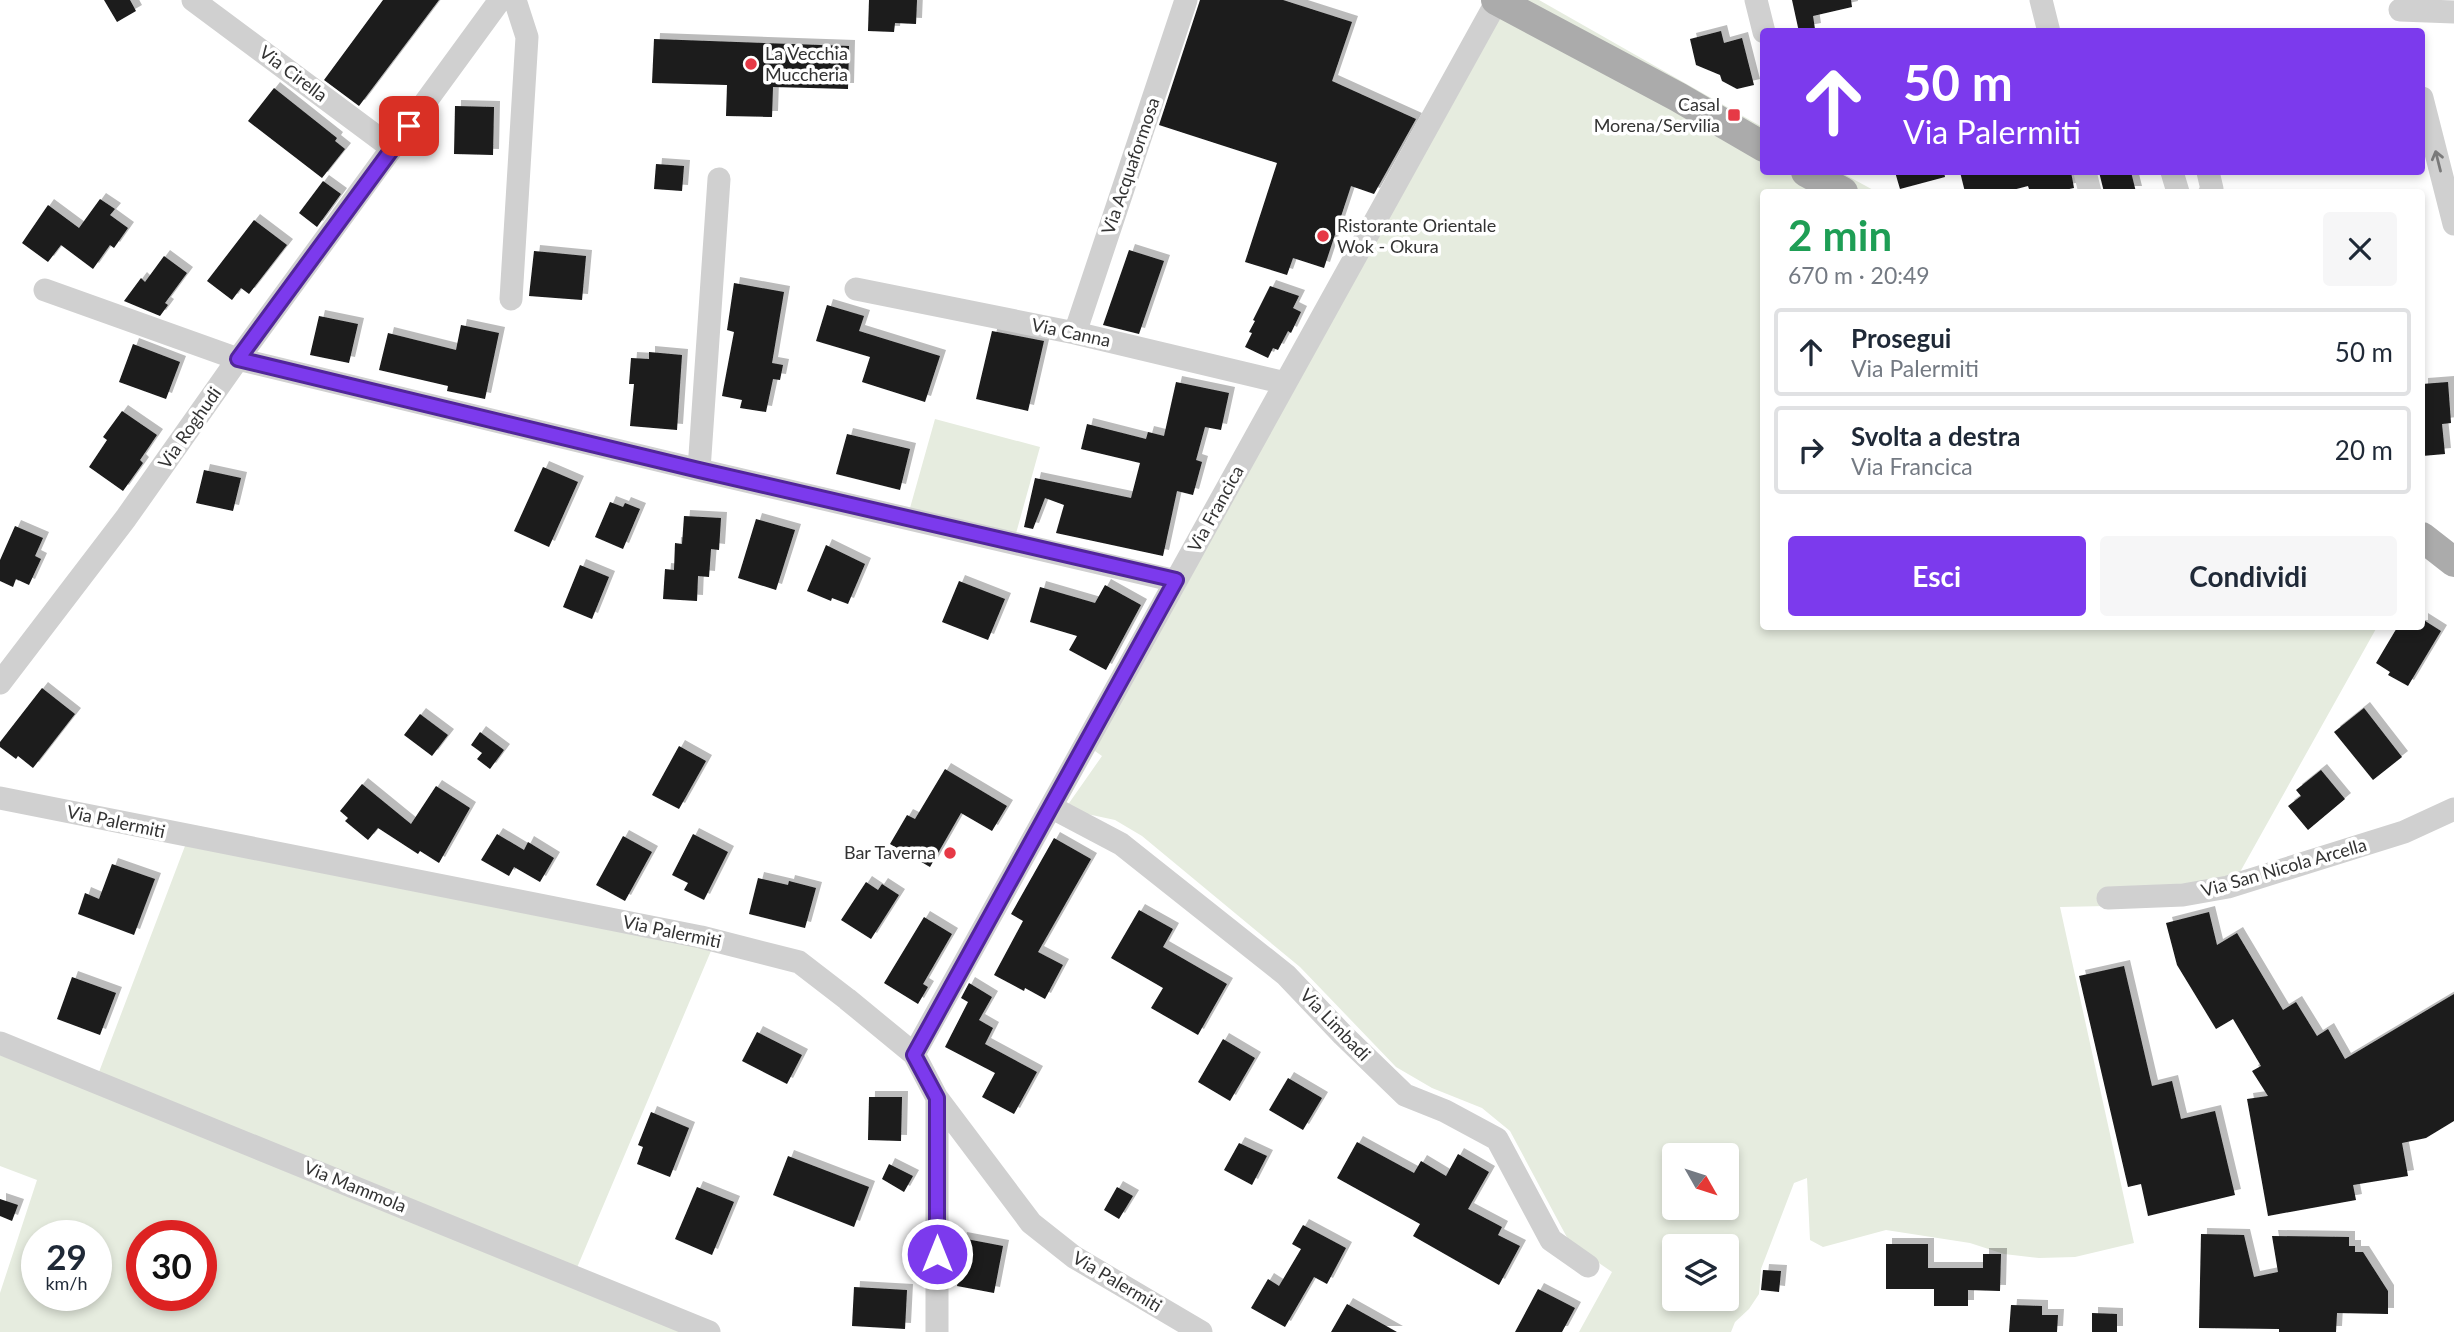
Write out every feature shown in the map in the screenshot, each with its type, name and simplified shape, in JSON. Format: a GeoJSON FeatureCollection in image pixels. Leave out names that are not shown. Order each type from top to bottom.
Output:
{"type":"FeatureCollection","features":[{"type":"Feature","properties":{"kind":"main road"},"geometry":{"type":"LineString","coordinates":[[1497,0],[1678,97],[1760,145]]}},
{"type":"Feature","properties":{"kind":"main road"},"geometry":{"type":"LineString","coordinates":[[1812,175],[1837,189]]}},
{"type":"Feature","properties":{"kind":"main road"},"geometry":{"type":"LineString","coordinates":[[2425,539],[2454,562]]}},
{"type":"Feature","properties":{"kind":"street","name":"Via Cirella"},"geometry":{"type":"LineString","coordinates":[[194,0],[393,148]]}},
{"type":"Feature","properties":{"kind":"street","name":"Via Roghudi"},"geometry":{"type":"LineString","coordinates":[[0,683],[127,518],[238,359],[500,0]]}},
{"type":"Feature","properties":{"kind":"street"},"geometry":{"type":"LineString","coordinates":[[511,299],[527,37],[515,0]]}},
{"type":"Feature","properties":{"kind":"street","name":"Via Acquaformosa"},"geometry":{"type":"LineString","coordinates":[[1075,332],[1186,0]]}},
{"type":"Feature","properties":{"kind":"street","name":"Via Francica"},"geometry":{"type":"LineString","coordinates":[[914,1055],[1497,0]]}},
{"type":"Feature","properties":{"kind":"street"},"geometry":{"type":"LineString","coordinates":[[1756,0],[1763,28]]}},
{"type":"Feature","properties":{"kind":"street"},"geometry":{"type":"LineString","coordinates":[[2041,0],[2048,28]]}},
{"type":"Feature","properties":{"kind":"street"},"geometry":{"type":"LineString","coordinates":[[2401,14],[2454,12]]}},
{"type":"Feature","properties":{"kind":"street"},"geometry":{"type":"LineString","coordinates":[[2425,110],[2454,224]]}},
{"type":"Feature","properties":{"kind":"street"},"geometry":{"type":"LineString","coordinates":[[699,470],[719,179]]}},
{"type":"Feature","properties":{"kind":"street","name":"Via Canna"},"geometry":{"type":"LineString","coordinates":[[856,289],[1075,332],[1285,383]]}},
{"type":"Feature","properties":{"kind":"street"},"geometry":{"type":"LineString","coordinates":[[45,290],[238,359],[699,470],[1176,580]]}},
{"type":"Feature","properties":{"kind":"street","name":"Via Palermiti"},"geometry":{"type":"LineString","coordinates":[[0,798],[701,937],[799,962],[914,1055],[937,1098],[1031,1223],[1074,1256],[1201,1332]]}},
{"type":"Feature","properties":{"kind":"street","name":"Via Limbadi"},"geometry":{"type":"LineString","coordinates":[[1051,807],[1121,844],[1286,975],[1405,1095],[1446,1111],[1497,1139],[1550,1240],[1588,1266]]}},
{"type":"Feature","properties":{"kind":"street","name":"Via San Nicola Arcella"},"geometry":{"type":"LineString","coordinates":[[2108,898],[2183,895],[2228,887],[2395,835],[2454,809]]}},
{"type":"Feature","properties":{"kind":"street","name":"Via Mammola"},"geometry":{"type":"LineString","coordinates":[[0,1043],[709,1332]]}},
{"type":"Feature","properties":{"kind":"street"},"geometry":{"type":"LineString","coordinates":[[937,1098],[937,1332]]}},
{"type":"Feature","properties":{"kind":"shaded area"},"geometry":{"type":"Polygon","coordinates":[[[1495,0],[1539,0],[1760,126],[1760,175],[1846,175],[1871,189],[1760,189],[1760,630],[2375,630],[2235,881],[2152,905],[2060,907],[2134,1243],[2075,1257],[2039,1258],[2004,1254],[1970,1243],[1886,1230],[1823,1247],[1810,1240],[1807,1178],[1794,1183],[1761,1269],[1759,1294],[1749,1309],[1735,1322],[1731,1332],[1579,1332],[1612,1272],[1570,1243],[1510,1131],[1482,1108],[1432,1088],[1396,1067],[1300,967],[1142,836],[1115,820],[1078,812],[1067,806],[1102,756],[1085,744],[1495,0]]]}},
{"type":"Feature","properties":{"kind":"shaded area"},"geometry":{"type":"Polygon","coordinates":[[[935,419],[1040,447],[1015,537],[910,508],[935,419]]]}},
{"type":"Feature","properties":{"kind":"shaded area"},"geometry":{"type":"Polygon","coordinates":[[[193,825],[719,932],[576,1270],[99,1072],[193,825]]]}},
{"type":"Feature","properties":{"kind":"shaded area"},"geometry":{"type":"Polygon","coordinates":[[[0,1043],[708,1332],[0,1332],[0,1293],[21,1229],[21,1311],[112,1311],[112,1220],[24,1220],[37,1180],[0,1166],[0,1043]]]}},
{"type":"Feature","properties":{"kind":"building"},"geometry":{"type":"Polygon","coordinates":[[[104,0],[130,0],[136,11],[117,22],[104,0]]]}},
{"type":"Feature","properties":{"kind":"building"},"geometry":{"type":"Polygon","coordinates":[[[383,0],[439,0],[359,106],[324,80],[383,0]]]}},
{"type":"Feature","properties":{"kind":"building"},"geometry":{"type":"Polygon","coordinates":[[[869,0],[917,0],[916,24],[895,23],[894,32],[868,31],[869,0]]]}},
{"type":"Feature","properties":{"kind":"building"},"geometry":{"type":"Polygon","coordinates":[[[1200,0],[1283,0],[1352,22],[1332,81],[1416,119],[1374,194],[1351,186],[1324,268],[1293,258],[1287,275],[1245,262],[1277,163],[1159,125],[1200,0]]]}},
{"type":"Feature","properties":{"kind":"building"},"geometry":{"type":"Polygon","coordinates":[[[1792,0],[1851,0],[1852,7],[1813,16],[1815,28],[1798,28],[1792,0]]]}},
{"type":"Feature","properties":{"kind":"building"},"geometry":{"type":"Polygon","coordinates":[[[1721,31],[1724,43],[1742,38],[1754,85],[1737,89],[1722,81],[1720,75],[1696,65],[1690,39],[1721,31]]]}},
{"type":"Feature","properties":{"kind":"building","name":"La Vecchia Muccheria"},"geometry":{"type":"Polygon","coordinates":[[[654,39],[849,46],[848,89],[773,87],[772,117],[726,116],[727,85],[652,83],[654,39]]]}},
{"type":"Feature","properties":{"kind":"building"},"geometry":{"type":"Polygon","coordinates":[[[274,88],[337,138],[335,141],[345,149],[322,178],[248,121],[274,88]]]}},
{"type":"Feature","properties":{"kind":"building"},"geometry":{"type":"Polygon","coordinates":[[[455,106],[494,107],[493,155],[454,154],[455,106]]]}},
{"type":"Feature","properties":{"kind":"building"},"geometry":{"type":"Polygon","coordinates":[[[656,164],[684,166],[682,191],[654,189],[656,164]]]}},
{"type":"Feature","properties":{"kind":"building"},"geometry":{"type":"Polygon","coordinates":[[[1896,175],[1945,175],[1945,177],[1900,189],[1896,175]]]}},
{"type":"Feature","properties":{"kind":"building"},"geometry":{"type":"Polygon","coordinates":[[[1961,175],[2072,175],[2074,188],[2029,189],[2028,186],[2016,189],[1964,189],[1961,175]]]}},
{"type":"Feature","properties":{"kind":"building"},"geometry":{"type":"Polygon","coordinates":[[[2100,175],[2132,175],[2135,189],[2103,189],[2100,175]]]}},
{"type":"Feature","properties":{"kind":"building"},"geometry":{"type":"Polygon","coordinates":[[[323,181],[341,194],[317,227],[299,213],[323,181]]]}},
{"type":"Feature","properties":{"kind":"building"},"geometry":{"type":"Polygon","coordinates":[[[100,199],[115,209],[110,215],[128,228],[114,248],[110,245],[93,269],[61,245],[48,262],[22,243],[48,205],[79,228],[100,199]]]}},
{"type":"Feature","properties":{"kind":"building"},"geometry":{"type":"Polygon","coordinates":[[[254,220],[287,245],[249,294],[241,288],[232,300],[207,281],[254,220]]]}},
{"type":"Feature","properties":{"kind":"building"},"geometry":{"type":"Polygon","coordinates":[[[1129,250],[1164,261],[1139,334],[1103,325],[1129,250]]]}},
{"type":"Feature","properties":{"kind":"building"},"geometry":{"type":"Polygon","coordinates":[[[534,251],[586,256],[582,300],[529,296],[534,251]]]}},
{"type":"Feature","properties":{"kind":"building"},"geometry":{"type":"Polygon","coordinates":[[[164,256],[187,273],[165,303],[168,305],[160,316],[124,301],[141,278],[145,282],[164,256]]]}},
{"type":"Feature","properties":{"kind":"building"},"geometry":{"type":"Polygon","coordinates":[[[734,283],[784,292],[772,363],[783,365],[780,380],[773,379],[766,412],[740,408],[742,400],[722,396],[734,332],[727,330],[734,283]]]}},
{"type":"Feature","properties":{"kind":"building"},"geometry":{"type":"Polygon","coordinates":[[[1270,286],[1299,296],[1293,308],[1301,312],[1291,333],[1288,331],[1278,350],[1273,348],[1268,358],[1245,347],[1252,333],[1249,332],[1255,321],[1253,320],[1270,286]]]}},
{"type":"Feature","properties":{"kind":"building"},"geometry":{"type":"Polygon","coordinates":[[[827,305],[864,316],[859,331],[940,356],[925,402],[862,382],[870,357],[816,341],[827,305]]]}},
{"type":"Feature","properties":{"kind":"building"},"geometry":{"type":"Polygon","coordinates":[[[319,316],[358,324],[349,363],[310,355],[319,316]]]}},
{"type":"Feature","properties":{"kind":"building"},"geometry":{"type":"Polygon","coordinates":[[[461,325],[499,333],[485,399],[447,391],[448,386],[379,370],[388,333],[456,350],[461,325]]]}},
{"type":"Feature","properties":{"kind":"building"},"geometry":{"type":"Polygon","coordinates":[[[992,331],[1044,341],[1028,411],[976,399],[992,331]]]}},
{"type":"Feature","properties":{"kind":"building"},"geometry":{"type":"Polygon","coordinates":[[[133,344],[180,362],[166,399],[119,382],[133,344]]]}},
{"type":"Feature","properties":{"kind":"building"},"geometry":{"type":"Polygon","coordinates":[[[649,352],[682,355],[677,430],[630,426],[634,384],[629,384],[631,358],[649,359],[649,352]]]}},
{"type":"Feature","properties":{"kind":"building"},"geometry":{"type":"Polygon","coordinates":[[[1176,382],[1229,393],[1221,430],[1205,427],[1196,460],[1202,462],[1193,495],[1177,491],[1163,556],[1056,533],[1064,505],[1045,498],[1033,529],[1024,527],[1035,478],[1131,498],[1140,463],[1081,449],[1087,424],[1146,439],[1148,432],[1164,436],[1176,382]]]}},
{"type":"Feature","properties":{"kind":"building"},"geometry":{"type":"Polygon","coordinates":[[[2448,382],[2451,423],[2442,424],[2445,454],[2425,456],[2425,384],[2448,382]]]}},
{"type":"Feature","properties":{"kind":"building"},"geometry":{"type":"Polygon","coordinates":[[[122,411],[157,435],[140,460],[143,463],[123,491],[89,467],[107,440],[103,437],[122,411]]]}},
{"type":"Feature","properties":{"kind":"building"},"geometry":{"type":"Polygon","coordinates":[[[847,434],[910,449],[900,490],[836,474],[847,434]]]}},
{"type":"Feature","properties":{"kind":"building"},"geometry":{"type":"Polygon","coordinates":[[[543,467],[578,482],[549,547],[514,531],[543,467]]]}},
{"type":"Feature","properties":{"kind":"building"},"geometry":{"type":"Polygon","coordinates":[[[204,470],[241,478],[233,511],[196,503],[204,470]]]}},
{"type":"Feature","properties":{"kind":"building"},"geometry":{"type":"Polygon","coordinates":[[[610,502],[623,507],[625,503],[640,509],[623,549],[595,537],[610,502]]]}},
{"type":"Feature","properties":{"kind":"building"},"geometry":{"type":"Polygon","coordinates":[[[684,516],[721,518],[719,550],[711,549],[709,577],[698,576],[697,601],[663,599],[665,569],[674,570],[675,543],[682,544],[684,516]]]}},
{"type":"Feature","properties":{"kind":"building"},"geometry":{"type":"Polygon","coordinates":[[[756,519],[795,530],[776,590],[738,578],[756,519]]]}},
{"type":"Feature","properties":{"kind":"building"},"geometry":{"type":"Polygon","coordinates":[[[15,526],[43,538],[35,556],[41,559],[29,585],[16,579],[13,587],[0,581],[0,560],[15,526]]]}},
{"type":"Feature","properties":{"kind":"building"},"geometry":{"type":"Polygon","coordinates":[[[826,545],[865,564],[848,604],[832,598],[831,601],[807,591],[826,545]]]}},
{"type":"Feature","properties":{"kind":"building"},"geometry":{"type":"Polygon","coordinates":[[[580,565],[609,577],[592,619],[563,607],[580,565]]]}},
{"type":"Feature","properties":{"kind":"building"},"geometry":{"type":"Polygon","coordinates":[[[959,581],[1005,599],[988,640],[942,622],[959,581]]]}},
{"type":"Feature","properties":{"kind":"building"},"geometry":{"type":"Polygon","coordinates":[[[1105,585],[1141,605],[1106,670],[1069,650],[1077,636],[1030,622],[1040,587],[1095,603],[1105,585]]]}},
{"type":"Feature","properties":{"kind":"building"},"geometry":{"type":"Polygon","coordinates":[[[2425,621],[2441,631],[2408,686],[2388,675],[2390,672],[2376,663],[2396,630],[2425,630],[2425,621]]]}},
{"type":"Feature","properties":{"kind":"building"},"geometry":{"type":"Polygon","coordinates":[[[42,688],[75,714],[33,768],[0,747],[0,742],[42,688]]]}},
{"type":"Feature","properties":{"kind":"building"},"geometry":{"type":"Polygon","coordinates":[[[2364,708],[2402,757],[2373,780],[2334,732],[2364,708]]]}},
{"type":"Feature","properties":{"kind":"building"},"geometry":{"type":"Polygon","coordinates":[[[420,714],[448,735],[432,756],[404,735],[420,714]]]}},
{"type":"Feature","properties":{"kind":"building"},"geometry":{"type":"Polygon","coordinates":[[[480,732],[504,750],[490,769],[477,759],[482,753],[471,745],[480,732]]]}},
{"type":"Feature","properties":{"kind":"building"},"geometry":{"type":"Polygon","coordinates":[[[679,746],[706,761],[679,809],[652,795],[679,746]]]}},
{"type":"Feature","properties":{"kind":"building"},"geometry":{"type":"Polygon","coordinates":[[[945,769],[1007,806],[992,831],[961,813],[930,867],[890,844],[907,815],[915,819],[945,769]]]}},
{"type":"Feature","properties":{"kind":"building"},"geometry":{"type":"Polygon","coordinates":[[[2321,770],[2345,799],[2308,830],[2288,806],[2301,796],[2296,790],[2321,770]]]}},
{"type":"Feature","properties":{"kind":"building"},"geometry":{"type":"Polygon","coordinates":[[[362,784],[411,824],[436,786],[470,808],[439,863],[420,851],[418,854],[378,828],[368,840],[345,821],[348,818],[340,811],[362,784]]]}},
{"type":"Feature","properties":{"kind":"building"},"geometry":{"type":"Polygon","coordinates":[[[497,834],[524,850],[528,842],[554,858],[540,882],[514,867],[509,876],[481,860],[497,834]]]}},
{"type":"Feature","properties":{"kind":"building"},"geometry":{"type":"Polygon","coordinates":[[[693,834],[728,852],[704,900],[684,890],[688,883],[672,875],[693,834]]]}},
{"type":"Feature","properties":{"kind":"building"},"geometry":{"type":"Polygon","coordinates":[[[623,836],[652,852],[625,901],[596,885],[623,836]]]}},
{"type":"Feature","properties":{"kind":"building"},"geometry":{"type":"Polygon","coordinates":[[[1054,838],[1091,859],[1038,952],[1063,965],[1045,999],[994,975],[1023,921],[1011,914],[1054,838]]]}},
{"type":"Feature","properties":{"kind":"building"},"geometry":{"type":"Polygon","coordinates":[[[112,864],[155,879],[134,935],[78,914],[85,893],[99,899],[112,864]]]}},
{"type":"Feature","properties":{"kind":"building"},"geometry":{"type":"Polygon","coordinates":[[[758,878],[788,885],[789,881],[816,888],[805,928],[749,914],[758,878]]]}},
{"type":"Feature","properties":{"kind":"building"},"geometry":{"type":"Polygon","coordinates":[[[866,882],[878,890],[882,884],[899,895],[871,939],[841,920],[866,882]]]}},
{"type":"Feature","properties":{"kind":"building"},"geometry":{"type":"Polygon","coordinates":[[[1139,910],[1173,929],[1163,947],[1227,984],[1198,1035],[1151,1008],[1163,988],[1111,958],[1139,910]]]}},
{"type":"Feature","properties":{"kind":"building"},"geometry":{"type":"Polygon","coordinates":[[[2209,912],[2217,945],[2237,933],[2283,1010],[2296,1002],[2317,1036],[2328,1029],[2345,1059],[2454,994],[2454,1121],[2426,1138],[2402,1143],[2408,1176],[2353,1185],[2356,1200],[2268,1216],[2247,1099],[2268,1096],[2252,1071],[2261,1066],[2233,1019],[2216,1029],[2177,965],[2166,923],[2209,912]]]}},
{"type":"Feature","properties":{"kind":"building"},"geometry":{"type":"Polygon","coordinates":[[[924,917],[952,934],[923,984],[928,987],[918,1004],[884,983],[924,917]]]}},
{"type":"Feature","properties":{"kind":"building"},"geometry":{"type":"Polygon","coordinates":[[[2124,966],[2152,1086],[2172,1081],[2181,1119],[2215,1111],[2235,1195],[2148,1216],[2141,1184],[2128,1187],[2079,976],[2124,966]]]}},
{"type":"Feature","properties":{"kind":"building"},"geometry":{"type":"Polygon","coordinates":[[[72,977],[116,993],[100,1035],[57,1019],[72,977]]]}},
{"type":"Feature","properties":{"kind":"building"},"geometry":{"type":"Polygon","coordinates":[[[969,983],[992,997],[979,1020],[993,1028],[985,1044],[1037,1072],[1014,1114],[982,1097],[995,1073],[945,1047],[968,1002],[961,998],[969,983]]]}},
{"type":"Feature","properties":{"kind":"building"},"geometry":{"type":"Polygon","coordinates":[[[757,1032],[802,1055],[787,1084],[742,1061],[757,1032]]]}},
{"type":"Feature","properties":{"kind":"building"},"geometry":{"type":"Polygon","coordinates":[[[1223,1039],[1255,1058],[1230,1101],[1198,1082],[1223,1039]]]}},
{"type":"Feature","properties":{"kind":"building"},"geometry":{"type":"Polygon","coordinates":[[[1288,1078],[1322,1098],[1303,1130],[1269,1110],[1288,1078]]]}},
{"type":"Feature","properties":{"kind":"building"},"geometry":{"type":"Polygon","coordinates":[[[869,1097],[902,1097],[901,1141],[868,1140],[869,1097]]]}},
{"type":"Feature","properties":{"kind":"building"},"geometry":{"type":"Polygon","coordinates":[[[651,1112],[689,1128],[670,1177],[637,1164],[643,1147],[638,1145],[651,1112]]]}},
{"type":"Feature","properties":{"kind":"building"},"geometry":{"type":"Polygon","coordinates":[[[1357,1142],[1414,1173],[1421,1161],[1446,1176],[1458,1154],[1489,1172],[1468,1209],[1502,1227],[1498,1235],[1520,1246],[1499,1285],[1413,1236],[1420,1224],[1337,1178],[1357,1142]]]}},
{"type":"Feature","properties":{"kind":"building"},"geometry":{"type":"Polygon","coordinates":[[[1239,1143],[1267,1156],[1252,1185],[1224,1170],[1239,1143]]]}},
{"type":"Feature","properties":{"kind":"building"},"geometry":{"type":"Polygon","coordinates":[[[788,1156],[869,1187],[854,1227],[773,1195],[788,1156]]]}},
{"type":"Feature","properties":{"kind":"building"},"geometry":{"type":"Polygon","coordinates":[[[889,1164],[913,1176],[904,1192],[882,1179],[889,1164]]]}},
{"type":"Feature","properties":{"kind":"building"},"geometry":{"type":"Polygon","coordinates":[[[697,1187],[734,1202],[712,1255],[675,1239],[697,1187]]]}},
{"type":"Feature","properties":{"kind":"building"},"geometry":{"type":"Polygon","coordinates":[[[1117,1187],[1133,1196],[1119,1219],[1104,1210],[1117,1187]]]}},
{"type":"Feature","properties":{"kind":"building"},"geometry":{"type":"Polygon","coordinates":[[[0,1199],[18,1205],[12,1221],[0,1216],[0,1199]]]}},
{"type":"Feature","properties":{"kind":"building"},"geometry":{"type":"Polygon","coordinates":[[[1303,1225],[1346,1248],[1327,1284],[1314,1277],[1285,1327],[1251,1308],[1268,1279],[1279,1286],[1301,1249],[1292,1244],[1303,1225]]]}},
{"type":"Feature","properties":{"kind":"building"},"geometry":{"type":"Polygon","coordinates":[[[2201,1234],[2244,1235],[2254,1277],[2278,1272],[2272,1236],[2349,1237],[2349,1246],[2355,1246],[2355,1252],[2363,1252],[2388,1291],[2388,1314],[2337,1313],[2336,1332],[2199,1328],[2201,1234]]]}},
{"type":"Feature","properties":{"kind":"building"},"geometry":{"type":"Polygon","coordinates":[[[961,1238],[1003,1246],[994,1293],[957,1286],[959,1276],[954,1275],[961,1238]]]}},
{"type":"Feature","properties":{"kind":"building"},"geometry":{"type":"Polygon","coordinates":[[[1886,1244],[1928,1244],[1928,1268],[1983,1268],[1983,1254],[2001,1254],[2000,1291],[1968,1290],[1968,1306],[1934,1306],[1934,1289],[1886,1289],[1886,1244]]]}},
{"type":"Feature","properties":{"kind":"building"},"geometry":{"type":"Polygon","coordinates":[[[1763,1270],[1781,1271],[1779,1292],[1761,1290],[1763,1270]]]}},
{"type":"Feature","properties":{"kind":"building"},"geometry":{"type":"Polygon","coordinates":[[[854,1287],[907,1290],[905,1329],[852,1326],[854,1287]]]}},
{"type":"Feature","properties":{"kind":"building"},"geometry":{"type":"Polygon","coordinates":[[[1538,1289],[1575,1308],[1562,1332],[1515,1332],[1538,1289]]]}},
{"type":"Feature","properties":{"kind":"building"},"geometry":{"type":"Polygon","coordinates":[[[1347,1304],[1397,1332],[1331,1332],[1347,1304]]]}},
{"type":"Feature","properties":{"kind":"building"},"geometry":{"type":"Polygon","coordinates":[[[2011,1305],[2042,1306],[2042,1315],[2058,1315],[2057,1332],[2009,1332],[2011,1305]]]}},
{"type":"Feature","properties":{"kind":"building"},"geometry":{"type":"Polygon","coordinates":[[[2092,1313],[2117,1314],[2117,1332],[2092,1332],[2092,1313]]]}},
{"type":"Feature","properties":{"kind":"place","name":"La Vecchia Muccheria"},"geometry":{"type":"Point","coordinates":[751,64]}},
{"type":"Feature","properties":{"kind":"place","name":"Casal Morena/Servilia"},"geometry":{"type":"Point","coordinates":[1734,115]}},
{"type":"Feature","properties":{"kind":"place","name":"Ristorante Orientale Wok - Okura"},"geometry":{"type":"Point","coordinates":[1323,236]}},
{"type":"Feature","properties":{"kind":"place","name":"Bar Taverna"},"geometry":{"type":"Point","coordinates":[950,853]}},
{"type":"Feature","properties":{"kind":"route"},"geometry":{"type":"LineString","coordinates":[[409,126],[238,359],[699,470],[1176,580],[914,1055],[937,1098],[937,1254]]}}]}
